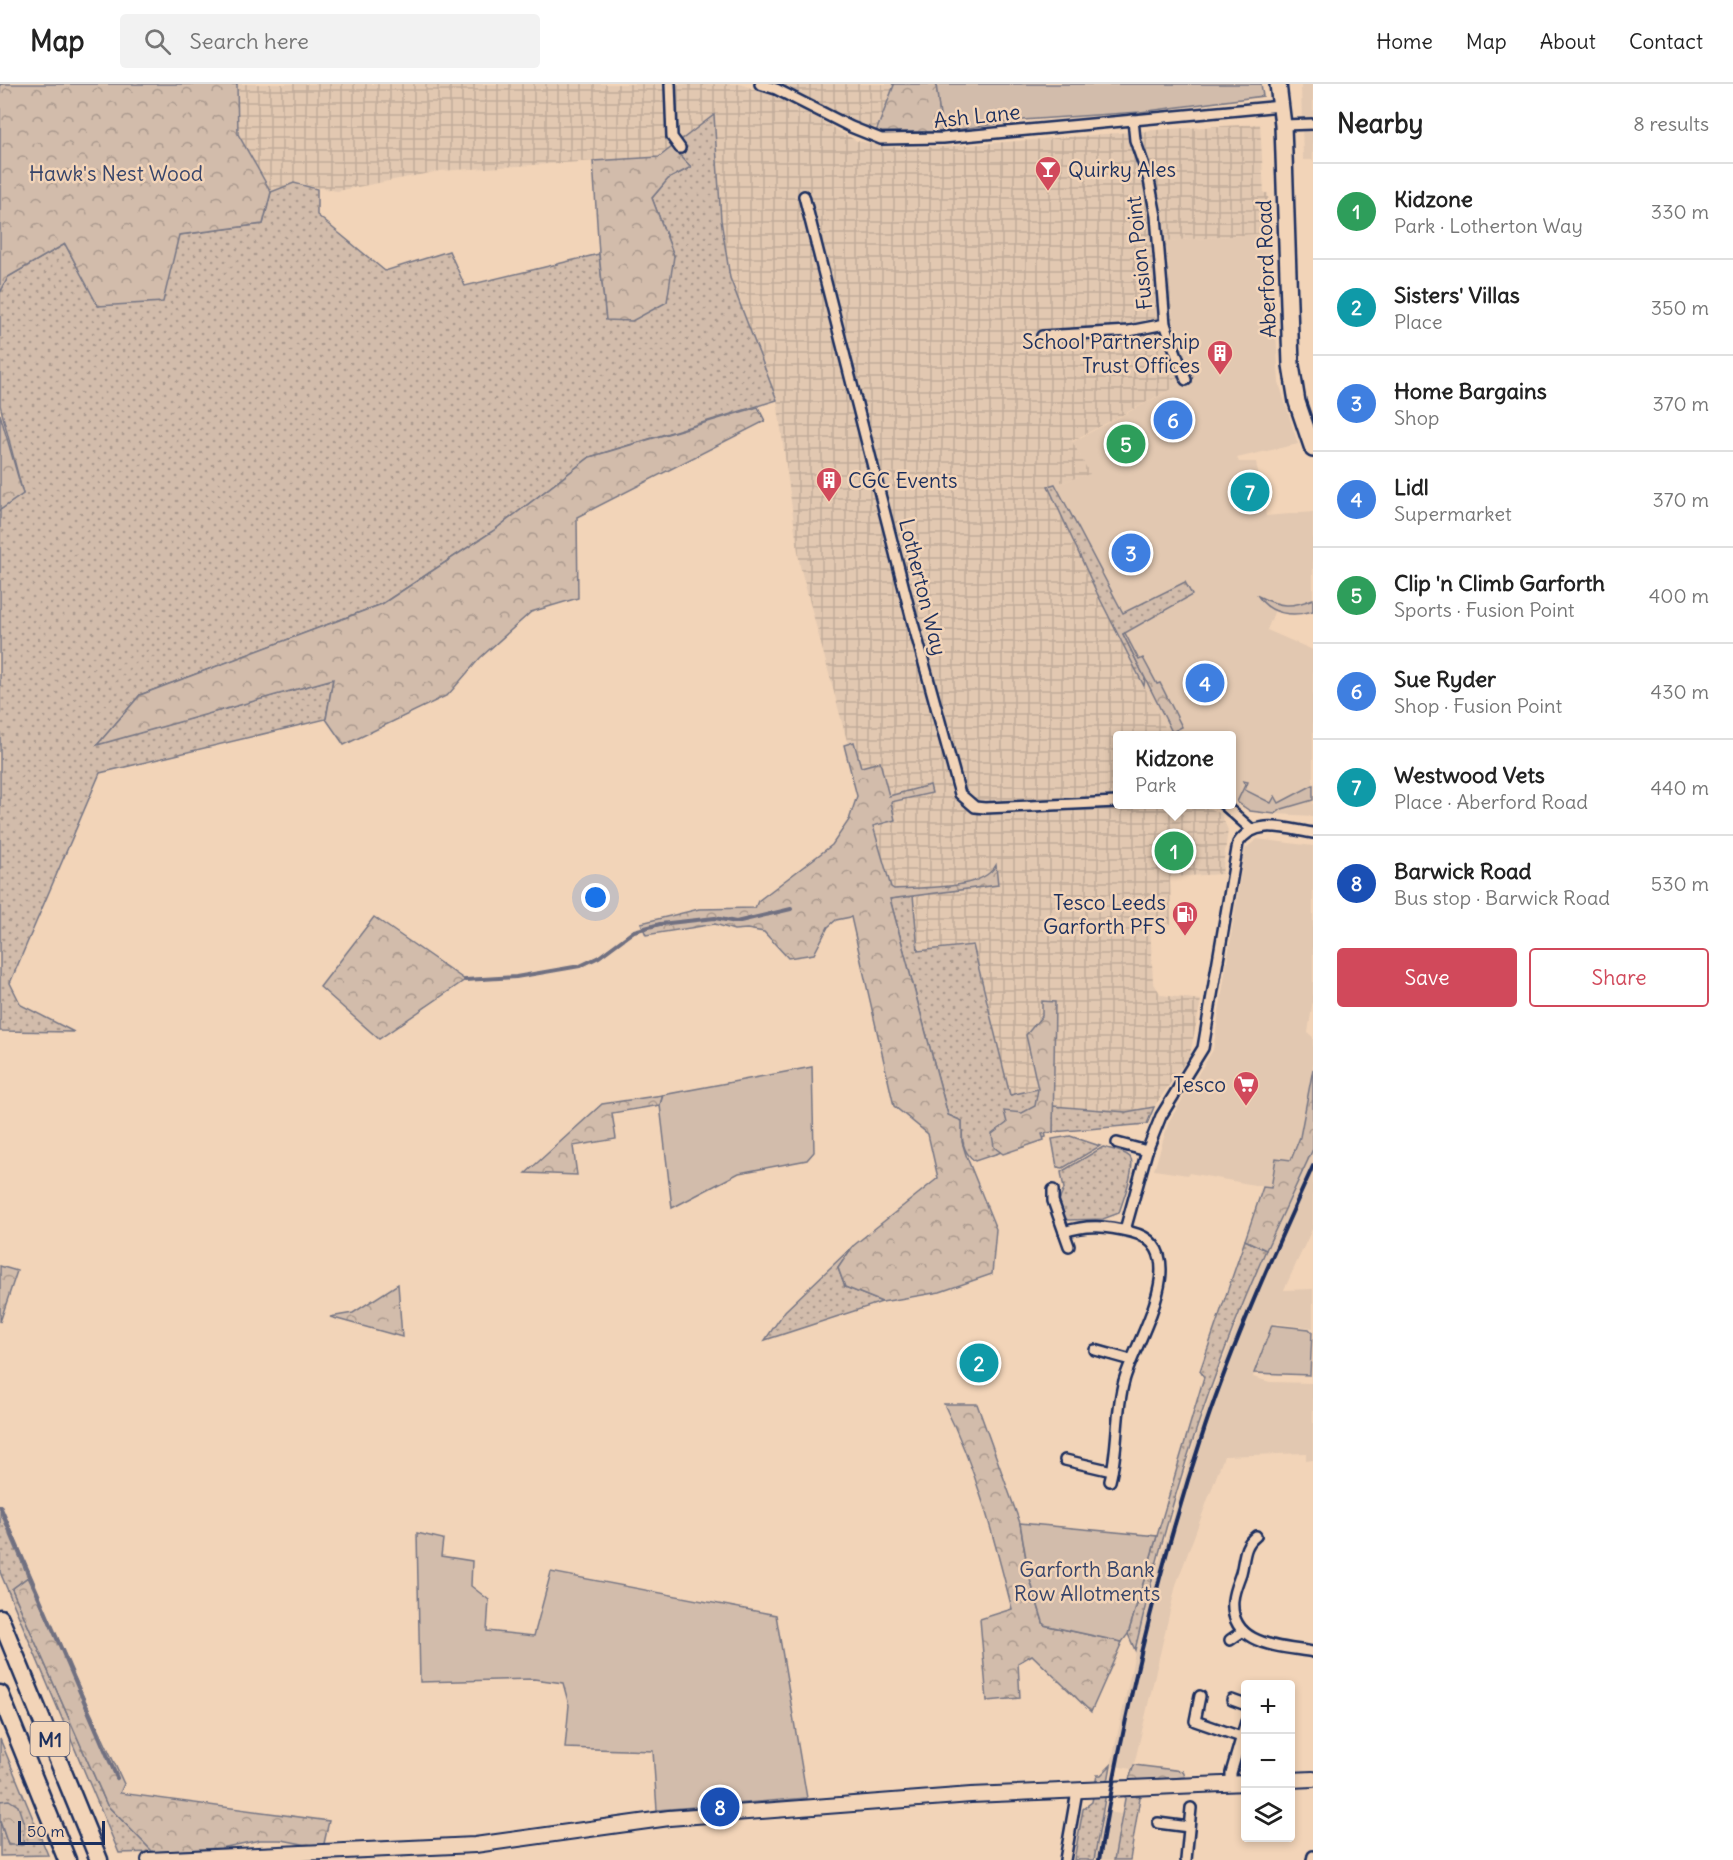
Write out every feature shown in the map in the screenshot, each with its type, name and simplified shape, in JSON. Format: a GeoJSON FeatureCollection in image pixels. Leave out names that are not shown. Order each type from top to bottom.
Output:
{"type":"FeatureCollection","features":[{"type":"Feature","properties":{"kind":"highway","name":"M1"},"geometry":{"type":"LineString","coordinates":[[0,1618],[99,1860]]}},
{"type":"Feature","properties":{"kind":"highway","name":"M1"},"geometry":{"type":"LineString","coordinates":[[0,1694],[68,1860]]}},
{"type":"Feature","properties":{"kind":"main road","name":"Aberford Road"},"geometry":{"type":"LineString","coordinates":[[1280,96],[1291,365],[1297,402],[1313,449]]}},
{"type":"Feature","properties":{"kind":"street"},"geometry":{"type":"LineString","coordinates":[[670,84],[672,137],[680,148]]}},
{"type":"Feature","properties":{"kind":"street","name":"Ash Lane"},"geometry":{"type":"LineString","coordinates":[[760,84],[776,89],[870,136],[894,140],[943,138],[1133,120],[1280,96]]}},
{"type":"Feature","properties":{"kind":"street"},"geometry":{"type":"LineString","coordinates":[[1280,96],[1289,84]]}},
{"type":"Feature","properties":{"kind":"street","name":"Fusion Point"},"geometry":{"type":"LineString","coordinates":[[1133,120],[1135,140],[1149,180],[1156,216],[1165,324],[1186,380]]}},
{"type":"Feature","properties":{"kind":"street"},"geometry":{"type":"LineString","coordinates":[[1283,126],[1313,124]]}},
{"type":"Feature","properties":{"kind":"street","name":"Lotherton Way"},"geometry":{"type":"LineString","coordinates":[[804,196],[911,616],[960,794],[966,802],[985,808],[1113,802]]}},
{"type":"Feature","properties":{"kind":"street"},"geometry":{"type":"LineString","coordinates":[[1042,336],[1129,331],[1165,324]]}},
{"type":"Feature","properties":{"kind":"street"},"geometry":{"type":"LineString","coordinates":[[1229,809],[1251,829]]}},
{"type":"Feature","properties":{"kind":"street"},"geometry":{"type":"LineString","coordinates":[[1125,1230],[1148,1152],[1165,1107],[1203,1048],[1235,851],[1242,836],[1251,829],[1265,826],[1313,833]]}},
{"type":"Feature","properties":{"kind":"street"},"geometry":{"type":"LineString","coordinates":[[1117,1143],[1148,1152]]}},
{"type":"Feature","properties":{"kind":"street"},"geometry":{"type":"LineString","coordinates":[[1053,1190],[1053,1201],[1069,1246]]}},
{"type":"Feature","properties":{"kind":"street"},"geometry":{"type":"LineString","coordinates":[[1064,1232],[1087,1226],[1137,1233],[1150,1243],[1159,1257],[1162,1273],[1157,1298],[1123,1382],[1117,1455],[1111,1476],[1065,1460]]}},
{"type":"Feature","properties":{"kind":"street"},"geometry":{"type":"LineString","coordinates":[[1095,1350],[1131,1360]]}},
{"type":"Feature","properties":{"kind":"street"},"geometry":{"type":"LineString","coordinates":[[1256,1536],[1245,1551],[1233,1599],[1235,1616],[1243,1631],[1263,1643],[1313,1652]]}},
{"type":"Feature","properties":{"kind":"street"},"geometry":{"type":"LineString","coordinates":[[1230,1640],[1243,1631]]}},
{"type":"Feature","properties":{"kind":"street"},"geometry":{"type":"LineString","coordinates":[[1200,1696],[1195,1721],[1241,1737],[1231,1773],[1231,1784]]}},
{"type":"Feature","properties":{"kind":"street"},"geometry":{"type":"LineString","coordinates":[[1232,1700],[1241,1703]]}},
{"type":"Feature","properties":{"kind":"street"},"geometry":{"type":"LineString","coordinates":[[1295,1780],[1313,1779]]}},
{"type":"Feature","properties":{"kind":"street"},"geometry":{"type":"LineString","coordinates":[[148,1860],[475,1845],[669,1818],[960,1796],[1241,1783]]}},
{"type":"Feature","properties":{"kind":"street"},"geometry":{"type":"LineString","coordinates":[[1065,1860],[1077,1791]]}},
{"type":"Feature","properties":{"kind":"street"},"geometry":{"type":"LineString","coordinates":[[1186,1860],[1191,1808]]}},
{"type":"Feature","properties":{"kind":"street"},"geometry":{"type":"LineString","coordinates":[[1158,1823],[1189,1827]]}},
{"type":"Feature","properties":{"kind":"shaded area"},"geometry":{"type":"Polygon","coordinates":[[[237,84],[740,84],[787,101],[857,141],[892,147],[943,147],[1260,124],[1264,193],[1268,193],[1270,233],[1166,241],[1174,328],[1195,377],[1072,441],[1090,474],[1048,486],[1097,593],[1167,731],[1113,731],[1113,809],[1212,809],[1221,814],[1228,830],[1222,874],[1170,877],[1171,924],[1150,926],[1153,982],[1161,995],[1201,1000],[1190,1055],[1154,1107],[1126,1112],[1053,1106],[1053,1132],[959,1157],[800,566],[777,400],[730,278],[721,220],[714,115],[659,157],[440,171],[337,191],[294,183],[271,192],[238,134],[237,84]]]}},
{"type":"Feature","properties":{"kind":"shaded area"},"geometry":{"type":"Polygon","coordinates":[[[776,84],[892,84],[894,85],[876,132],[776,84]]]}},
{"type":"Feature","properties":{"kind":"shaded area"},"geometry":{"type":"Polygon","coordinates":[[[1301,84],[1313,84],[1313,160],[1303,160],[1301,84]]]}},
{"type":"Feature","properties":{"kind":"shaded area"},"geometry":{"type":"Polygon","coordinates":[[[1270,233],[1279,383],[1298,444],[1237,458],[1239,462],[1256,462],[1266,516],[1313,512],[1313,611],[1290,614],[1275,610],[1267,630],[1313,650],[1313,816],[1259,813],[1236,802],[1236,731],[1167,731],[1097,593],[1048,486],[1089,474],[1072,442],[1195,377],[1174,328],[1166,241],[1270,233]]]}},
{"type":"Feature","properties":{"kind":"shaded area"},"geometry":{"type":"Polygon","coordinates":[[[1257,839],[1313,846],[1313,1000],[1308,1033],[1313,1037],[1313,1069],[1300,1137],[1291,1161],[1271,1188],[1189,1173],[1188,1175],[1154,1170],[1169,1121],[1213,1050],[1245,849],[1257,839]]]}},
{"type":"Feature","properties":{"kind":"shaded area"},"geometry":{"type":"Polygon","coordinates":[[[1313,1149],[1313,1227],[1284,1290],[1313,1289],[1313,1328],[1273,1323],[1253,1377],[1270,1382],[1313,1383],[1313,1460],[1306,1461],[1306,1453],[1224,1456],[1176,1585],[1134,1765],[1131,1769],[1111,1765],[1142,1620],[1199,1427],[1254,1277],[1313,1149]]]}},
{"type":"Feature","properties":{"kind":"shaded area"},"geometry":{"type":"Polygon","coordinates":[[[1103,1811],[1121,1814],[1114,1860],[1094,1860],[1103,1811]]]}},
{"type":"Feature","properties":{"kind":"green space","name":"Hawk's Nest Wood"},"geometry":{"type":"Polygon","coordinates":[[[0,84],[237,84],[238,134],[271,192],[263,224],[179,235],[163,302],[98,306],[65,244],[8,277],[0,293],[0,84]]]}},
{"type":"Feature","properties":{"kind":"green space"},"geometry":{"type":"Polygon","coordinates":[[[892,84],[936,84],[942,132],[876,132],[894,85],[892,84]]]}},
{"type":"Feature","properties":{"kind":"green space"},"geometry":{"type":"Polygon","coordinates":[[[936,84],[1261,84],[1263,96],[1140,112],[1022,120],[942,132],[936,84]]]}},
{"type":"Feature","properties":{"kind":"green space"},"geometry":{"type":"Polygon","coordinates":[[[714,115],[721,220],[730,278],[777,400],[590,457],[493,531],[382,604],[140,695],[98,744],[333,679],[326,719],[100,773],[10,983],[21,1005],[74,1032],[0,1031],[0,510],[23,494],[0,405],[0,293],[8,277],[65,244],[99,306],[179,235],[263,224],[271,192],[294,183],[317,189],[317,215],[385,271],[449,251],[465,286],[599,254],[606,319],[674,256],[652,198],[668,179],[691,167],[672,147],[714,115]]]}},
{"type":"Feature","properties":{"kind":"green space"},"geometry":{"type":"Polygon","coordinates":[[[672,147],[691,167],[668,179],[652,198],[674,256],[667,302],[632,321],[606,320],[593,161],[659,157],[672,147]]]}},
{"type":"Feature","properties":{"kind":"green space"},"geometry":{"type":"Polygon","coordinates":[[[758,407],[765,421],[577,517],[578,598],[531,612],[480,658],[448,695],[344,745],[326,719],[333,679],[97,745],[140,695],[382,604],[493,531],[590,457],[758,407]]]}},
{"type":"Feature","properties":{"kind":"green space"},"geometry":{"type":"Polygon","coordinates":[[[0,414],[23,494],[0,510],[0,414]]]}},
{"type":"Feature","properties":{"kind":"green space"},"geometry":{"type":"Polygon","coordinates":[[[1055,484],[1123,613],[1185,582],[1192,595],[1123,634],[1145,678],[1144,686],[1097,593],[1048,486],[1055,484]]]}},
{"type":"Feature","properties":{"kind":"green space"},"geometry":{"type":"Polygon","coordinates":[[[1258,596],[1285,605],[1313,599],[1313,611],[1290,614],[1275,611],[1258,596]]]}},
{"type":"Feature","properties":{"kind":"green space"},"geometry":{"type":"Polygon","coordinates":[[[1125,633],[1139,660],[1143,658],[1157,684],[1160,683],[1182,727],[1172,731],[1123,634],[1125,633]]]}},
{"type":"Feature","properties":{"kind":"green space"},"geometry":{"type":"Polygon","coordinates":[[[854,742],[861,767],[880,762],[889,796],[930,785],[932,793],[891,802],[895,820],[873,826],[891,887],[894,889],[935,887],[965,883],[989,873],[996,865],[998,885],[890,899],[948,1115],[962,1121],[962,1142],[966,1155],[996,1229],[992,1274],[940,1292],[882,1302],[845,1287],[838,1268],[853,1246],[938,1178],[928,1134],[894,1106],[851,917],[836,920],[828,927],[814,954],[788,958],[764,932],[747,929],[734,930],[715,924],[646,935],[641,923],[699,909],[755,908],[758,901],[832,845],[849,820],[857,796],[844,745],[854,742]]]}},
{"type":"Feature","properties":{"kind":"green space"},"geometry":{"type":"Polygon","coordinates":[[[1243,781],[1248,782],[1245,790],[1271,803],[1275,796],[1279,803],[1313,785],[1313,800],[1282,809],[1275,814],[1250,811],[1237,802],[1245,785],[1243,781]]]}},
{"type":"Feature","properties":{"kind":"green space"},"geometry":{"type":"Polygon","coordinates":[[[913,895],[918,951],[973,945],[1010,1095],[1038,1089],[1046,1137],[975,1161],[967,1153],[962,1138],[962,1121],[948,1115],[890,899],[913,895]]]}},
{"type":"Feature","properties":{"kind":"green space"},"geometry":{"type":"Polygon","coordinates":[[[374,917],[465,980],[379,1039],[320,987],[374,917]]]}},
{"type":"Feature","properties":{"kind":"green space"},"geometry":{"type":"Polygon","coordinates":[[[1042,1001],[1055,1002],[1053,1132],[1042,1134],[1044,1140],[1003,1154],[994,1147],[992,1134],[1007,1123],[1004,1111],[1022,1113],[1035,1106],[1038,1089],[1026,1035],[1042,1016],[1042,1001]]]}},
{"type":"Feature","properties":{"kind":"green space"},"geometry":{"type":"Polygon","coordinates":[[[812,1067],[814,1152],[807,1160],[739,1173],[672,1208],[660,1105],[663,1095],[812,1067]]]}},
{"type":"Feature","properties":{"kind":"green space"},"geometry":{"type":"Polygon","coordinates":[[[1313,1069],[1313,1149],[1266,1250],[1245,1240],[1263,1187],[1271,1188],[1276,1158],[1291,1160],[1300,1137],[1313,1069]]]}},
{"type":"Feature","properties":{"kind":"green space"},"geometry":{"type":"Polygon","coordinates":[[[663,1095],[660,1105],[612,1113],[616,1139],[573,1146],[577,1175],[526,1173],[602,1104],[663,1095]]]}},
{"type":"Feature","properties":{"kind":"green space"},"geometry":{"type":"Polygon","coordinates":[[[1053,1106],[1126,1112],[1154,1107],[1147,1124],[1053,1132],[1053,1106]]]}},
{"type":"Feature","properties":{"kind":"green space"},"geometry":{"type":"Polygon","coordinates":[[[1070,1136],[1100,1146],[1063,1168],[1057,1167],[1052,1139],[1070,1136]]]}},
{"type":"Feature","properties":{"kind":"green space"},"geometry":{"type":"Polygon","coordinates":[[[1103,1147],[1125,1153],[1132,1162],[1126,1193],[1119,1213],[1103,1219],[1068,1220],[1063,1218],[1059,1201],[1064,1189],[1061,1172],[1103,1147]]]}},
{"type":"Feature","properties":{"kind":"green space"},"geometry":{"type":"Polygon","coordinates":[[[1245,1240],[1266,1250],[1226,1347],[1191,1447],[1175,1497],[1135,1650],[1128,1634],[1204,1377],[1200,1371],[1245,1240]]]}},
{"type":"Feature","properties":{"kind":"green space"},"geometry":{"type":"Polygon","coordinates":[[[853,1246],[838,1268],[845,1287],[882,1302],[765,1340],[785,1311],[853,1246]]]}},
{"type":"Feature","properties":{"kind":"green space"},"geometry":{"type":"Polygon","coordinates":[[[0,1266],[17,1271],[0,1322],[0,1266]]]}},
{"type":"Feature","properties":{"kind":"green space"},"geometry":{"type":"Polygon","coordinates":[[[398,1284],[402,1337],[330,1317],[353,1313],[398,1284]]]}},
{"type":"Feature","properties":{"kind":"green space"},"geometry":{"type":"Polygon","coordinates":[[[1272,1325],[1309,1329],[1312,1332],[1310,1375],[1254,1373],[1272,1325]]]}},
{"type":"Feature","properties":{"kind":"green space"},"geometry":{"type":"Polygon","coordinates":[[[944,1404],[977,1404],[1020,1523],[1029,1576],[1044,1625],[1122,1642],[1091,1712],[1032,1655],[1018,1663],[1020,1698],[987,1701],[980,1619],[1012,1609],[975,1479],[944,1404]]]}},
{"type":"Feature","properties":{"kind":"green space"},"geometry":{"type":"Polygon","coordinates":[[[0,1511],[28,1577],[12,1589],[107,1805],[153,1852],[119,1853],[0,1572],[0,1511]]]}},
{"type":"Feature","properties":{"kind":"green space","name":"Garforth Bank Row Allotments"},"geometry":{"type":"Polygon","coordinates":[[[1020,1523],[1157,1536],[1128,1634],[1122,1642],[1044,1625],[1029,1576],[1020,1523]]]}},
{"type":"Feature","properties":{"kind":"green space"},"geometry":{"type":"Polygon","coordinates":[[[417,1533],[443,1539],[441,1556],[472,1561],[471,1586],[489,1600],[487,1631],[534,1636],[551,1572],[776,1615],[807,1798],[657,1810],[653,1751],[565,1748],[569,1705],[563,1683],[534,1679],[420,1682],[417,1533]]]}},
{"type":"Feature","properties":{"kind":"green space"},"geometry":{"type":"Polygon","coordinates":[[[28,1577],[124,1784],[120,1793],[329,1821],[323,1848],[282,1840],[260,1840],[221,1848],[153,1852],[107,1805],[12,1589],[28,1577]]]}},
{"type":"Feature","properties":{"kind":"green space"},"geometry":{"type":"Polygon","coordinates":[[[0,1739],[48,1855],[0,1856],[0,1821],[8,1845],[0,1803],[0,1739]]]}},
{"type":"Feature","properties":{"kind":"green space"},"geometry":{"type":"Polygon","coordinates":[[[1111,1765],[1094,1860],[1074,1860],[1083,1809],[1092,1802],[1097,1775],[1101,1775],[1111,1765]]]}},
{"type":"Feature","properties":{"kind":"green space"},"geometry":{"type":"Polygon","coordinates":[[[1134,1765],[1183,1771],[1185,1777],[1128,1782],[1134,1765]]]}},
{"type":"Feature","properties":{"kind":"green space"},"geometry":{"type":"Polygon","coordinates":[[[1126,1793],[1140,1797],[1130,1860],[1114,1860],[1126,1793]]]}},
{"type":"Feature","properties":{"kind":"green space"},"geometry":{"type":"Polygon","coordinates":[[[9,1800],[18,1806],[24,1824],[23,1845],[8,1845],[0,1821],[0,1801],[9,1800]]]}},
{"type":"Feature","properties":{"kind":"waterway"},"geometry":{"type":"LineString","coordinates":[[465,980],[516,977],[580,966],[599,957],[634,931],[660,924],[715,918],[736,922],[791,909]]}},
{"type":"Feature","properties":{"kind":"waterway"},"geometry":{"type":"LineString","coordinates":[[0,1506],[117,1778]]}},
{"type":"Feature","properties":{"kind":"railway"},"geometry":{"type":"LineString","coordinates":[[1099,1860],[1131,1696],[1157,1587],[1188,1480],[1242,1328],[1313,1166]]}},
{"type":"Feature","properties":{"kind":"place","name":"Quirky Ales"},"geometry":{"type":"Point","coordinates":[1048,192]}},
{"type":"Feature","properties":{"kind":"place","name":"School Partnership Trust Offices"},"geometry":{"type":"Point","coordinates":[1220,376]}},
{"type":"Feature","properties":{"kind":"place","name":"Sue Ryder"},"geometry":{"type":"Point","coordinates":[1173,420]}},
{"type":"Feature","properties":{"kind":"place","name":"Clip 'n Climb Garforth"},"geometry":{"type":"Point","coordinates":[1126,444]}},
{"type":"Feature","properties":{"kind":"place","name":"Westwood Vets"},"geometry":{"type":"Point","coordinates":[1250,492]}},
{"type":"Feature","properties":{"kind":"place","name":"CGC Events"},"geometry":{"type":"Point","coordinates":[829,503]}},
{"type":"Feature","properties":{"kind":"place","name":"Home Bargains"},"geometry":{"type":"Point","coordinates":[1131,553]}},
{"type":"Feature","properties":{"kind":"place","name":"Lidl"},"geometry":{"type":"Point","coordinates":[1205,683]}},
{"type":"Feature","properties":{"kind":"place","name":"Kidzone"},"geometry":{"type":"Point","coordinates":[1174,851]}},
{"type":"Feature","properties":{"kind":"place","name":"Tesco Leeds Garforth PFS"},"geometry":{"type":"Point","coordinates":[1185,937]}},
{"type":"Feature","properties":{"kind":"place","name":"Tesco"},"geometry":{"type":"Point","coordinates":[1246,1107]}},
{"type":"Feature","properties":{"kind":"place","name":"Sisters' Villas"},"geometry":{"type":"Point","coordinates":[979,1363]}},
{"type":"Feature","properties":{"kind":"place","name":"Barwick Road"},"geometry":{"type":"Point","coordinates":[720,1807]}}]}
